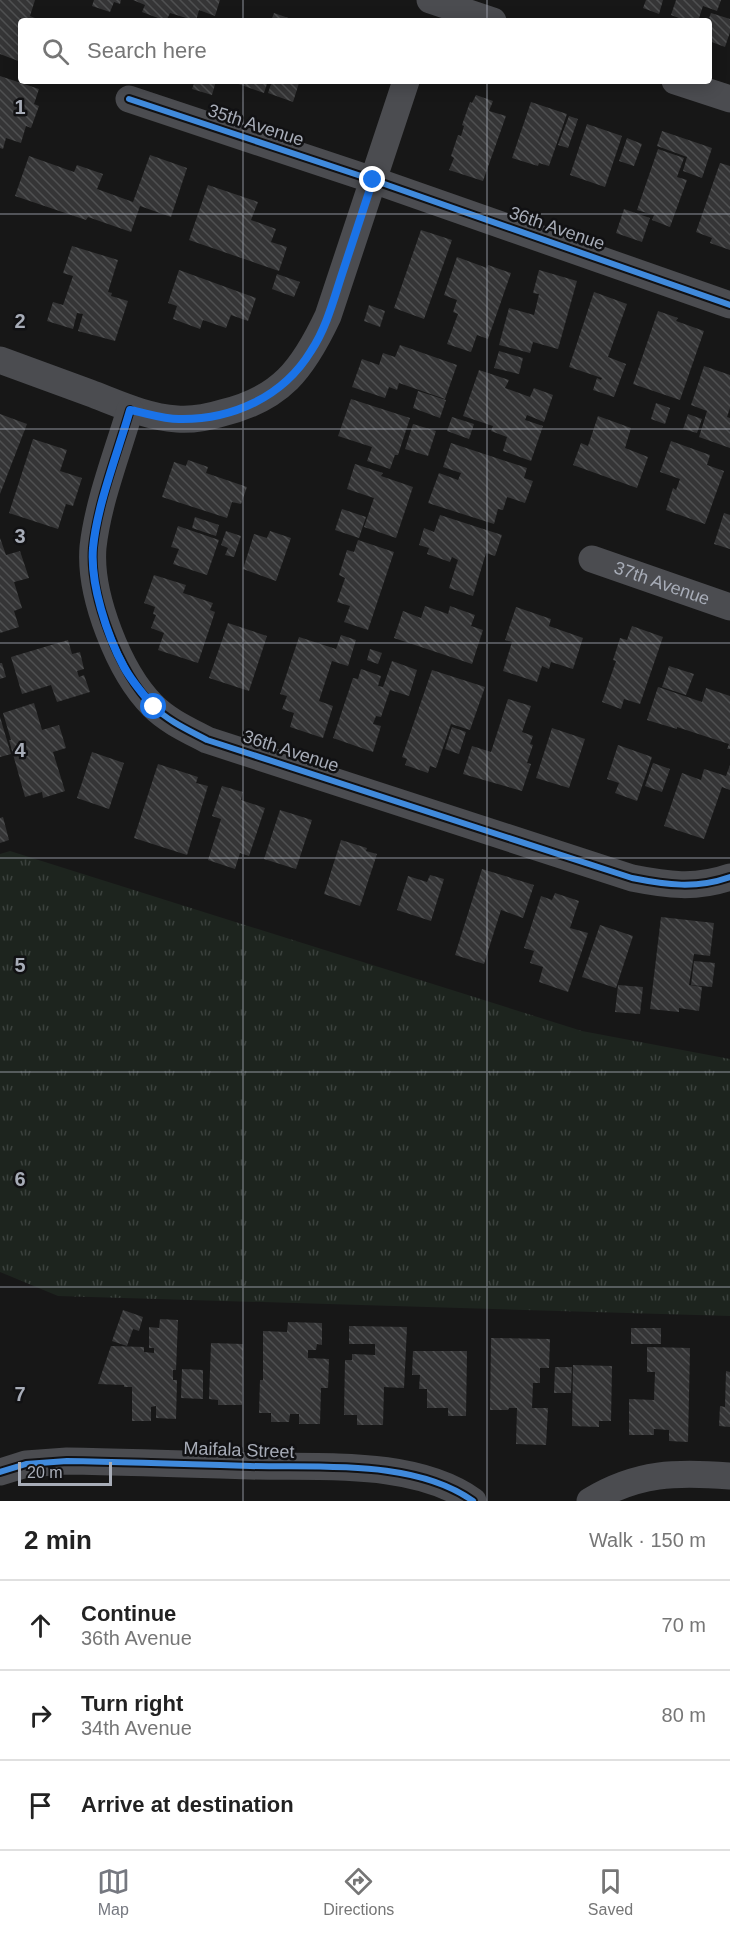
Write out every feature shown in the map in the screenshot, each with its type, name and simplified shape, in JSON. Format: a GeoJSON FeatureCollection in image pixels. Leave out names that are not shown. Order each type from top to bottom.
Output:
{"type":"FeatureCollection","features":[{"type":"Feature","properties":{"kind":"street"},"geometry":{"type":"LineString","coordinates":[[430,6],[480,18]]}},
{"type":"Feature","properties":{"kind":"street"},"geometry":{"type":"LineString","coordinates":[[0,360],[130,410],[178,420],[211,416],[244,408],[265,398],[291,377],[312,351],[328,316],[405,84]]}},
{"type":"Feature","properties":{"kind":"street"},"geometry":{"type":"LineString","coordinates":[[684,84],[730,99]]}},
{"type":"Feature","properties":{"kind":"street","name":"35th Avenue"},"geometry":{"type":"LineString","coordinates":[[129,99],[373,180]]}},
{"type":"Feature","properties":{"kind":"street","name":"36th Avenue"},"geometry":{"type":"LineString","coordinates":[[373,180],[730,305]]}},
{"type":"Feature","properties":{"kind":"street","name":"36th Avenue"},"geometry":{"type":"LineString","coordinates":[[130,410],[96,526],[93,551],[96,584],[106,626],[123,666],[138,689],[154,707],[177,725],[207,740],[632,878],[667,885],[694,886],[730,877]]}},
{"type":"Feature","properties":{"kind":"street","name":"37th Avenue"},"geometry":{"type":"LineString","coordinates":[[592,559],[730,607]]}},
{"type":"Feature","properties":{"kind":"street","name":"Maifala Street"},"geometry":{"type":"LineString","coordinates":[[0,1472],[26,1464],[67,1461],[368,1469],[424,1478],[463,1494],[473,1501]]}},
{"type":"Feature","properties":{"kind":"street"},"geometry":{"type":"LineString","coordinates":[[590,1501],[631,1482],[656,1476],[688,1473],[730,1476]]}},
{"type":"Feature","properties":{"kind":"green space"},"geometry":{"type":"Polygon","coordinates":[[[10,851],[582,1031],[730,1059],[730,1316],[58,1296],[0,1272],[0,854],[10,851]]]}},
{"type":"Feature","properties":{"kind":"building"},"geometry":{"type":"Polygon","coordinates":[[[0,0],[35,0],[30,16],[35,18],[18,18],[18,61],[0,54],[0,0]]]}},
{"type":"Feature","properties":{"kind":"building"},"geometry":{"type":"Polygon","coordinates":[[[94,0],[121,0],[120,4],[114,2],[110,12],[92,6],[94,0]]]}},
{"type":"Feature","properties":{"kind":"building"},"geometry":{"type":"Polygon","coordinates":[[[133,0],[220,0],[215,16],[199,10],[197,18],[186,18],[170,13],[168,18],[158,18],[142,12],[145,5],[133,0]]]}},
{"type":"Feature","properties":{"kind":"building"},"geometry":{"type":"Polygon","coordinates":[[[646,0],[663,0],[659,14],[643,8],[646,0]]]}},
{"type":"Feature","properties":{"kind":"building"},"geometry":{"type":"Polygon","coordinates":[[[676,0],[721,0],[717,11],[703,6],[699,18],[679,18],[671,15],[676,0]]]}},
{"type":"Feature","properties":{"kind":"building"},"geometry":{"type":"Polygon","coordinates":[[[274,13],[288,18],[272,18],[274,13]]]}},
{"type":"Feature","properties":{"kind":"building"},"geometry":{"type":"Polygon","coordinates":[[[711,13],[730,19],[730,32],[725,47],[712,42],[712,18],[709,18],[711,13]]]}},
{"type":"Feature","properties":{"kind":"building"},"geometry":{"type":"Polygon","coordinates":[[[0,76],[18,82],[18,84],[39,89],[34,104],[39,106],[31,128],[26,126],[21,143],[6,138],[3,149],[0,148],[0,76]]]}},
{"type":"Feature","properties":{"kind":"building"},"geometry":{"type":"Polygon","coordinates":[[[194,84],[215,84],[212,95],[192,89],[194,84]]]}},
{"type":"Feature","properties":{"kind":"building"},"geometry":{"type":"Polygon","coordinates":[[[238,84],[267,84],[264,93],[238,84]]]}},
{"type":"Feature","properties":{"kind":"building"},"geometry":{"type":"Polygon","coordinates":[[[271,84],[299,84],[293,102],[268,93],[271,84]]]}},
{"type":"Feature","properties":{"kind":"building"},"geometry":{"type":"Polygon","coordinates":[[[476,95],[493,101],[489,111],[506,116],[483,181],[449,170],[454,158],[451,156],[458,135],[461,136],[464,126],[462,125],[470,102],[472,103],[476,95]]]}},
{"type":"Feature","properties":{"kind":"building"},"geometry":{"type":"Polygon","coordinates":[[[531,102],[567,114],[549,166],[539,163],[538,166],[512,158],[531,102]]]}},
{"type":"Feature","properties":{"kind":"building"},"geometry":{"type":"Polygon","coordinates":[[[569,116],[578,119],[568,148],[558,145],[569,116]]]}},
{"type":"Feature","properties":{"kind":"building"},"geometry":{"type":"Polygon","coordinates":[[[587,124],[622,136],[605,187],[570,175],[587,124]]]}},
{"type":"Feature","properties":{"kind":"building"},"geometry":{"type":"Polygon","coordinates":[[[662,131],[712,148],[702,178],[683,171],[687,157],[657,146],[662,131]]]}},
{"type":"Feature","properties":{"kind":"building"},"geometry":{"type":"Polygon","coordinates":[[[627,138],[642,144],[634,166],[619,161],[627,138]]]}},
{"type":"Feature","properties":{"kind":"building"},"geometry":{"type":"Polygon","coordinates":[[[658,149],[684,158],[677,177],[687,180],[670,227],[652,220],[654,215],[637,210],[658,149]]]}},
{"type":"Feature","properties":{"kind":"building"},"geometry":{"type":"Polygon","coordinates":[[[150,155],[187,168],[171,217],[140,206],[131,232],[88,217],[86,220],[15,196],[29,156],[74,172],[77,165],[103,174],[97,189],[133,202],[150,155]]]}},
{"type":"Feature","properties":{"kind":"building"},"geometry":{"type":"Polygon","coordinates":[[[720,163],[730,166],[730,250],[710,243],[712,238],[696,232],[720,163]]]}},
{"type":"Feature","properties":{"kind":"building"},"geometry":{"type":"Polygon","coordinates":[[[208,185],[258,202],[251,220],[276,229],[271,242],[287,247],[279,271],[189,240],[208,185]]]}},
{"type":"Feature","properties":{"kind":"building"},"geometry":{"type":"Polygon","coordinates":[[[624,209],[650,218],[642,242],[616,233],[624,209]]]}},
{"type":"Feature","properties":{"kind":"building"},"geometry":{"type":"Polygon","coordinates":[[[421,230],[452,240],[424,319],[394,308],[421,230]]]}},
{"type":"Feature","properties":{"kind":"building"},"geometry":{"type":"Polygon","coordinates":[[[72,246],[118,260],[108,292],[112,293],[111,296],[128,301],[115,341],[78,331],[83,314],[77,313],[73,329],[47,321],[53,302],[63,305],[73,276],[63,273],[72,246]]]}},
{"type":"Feature","properties":{"kind":"building"},"geometry":{"type":"Polygon","coordinates":[[[457,257],[487,268],[488,265],[511,273],[488,339],[477,335],[471,352],[447,344],[458,314],[453,312],[457,300],[444,295],[457,257]]]}},
{"type":"Feature","properties":{"kind":"building"},"geometry":{"type":"Polygon","coordinates":[[[179,270],[256,298],[248,321],[231,315],[226,328],[203,320],[200,329],[173,319],[177,306],[168,303],[179,270]]]}},
{"type":"Feature","properties":{"kind":"building"},"geometry":{"type":"Polygon","coordinates":[[[539,270],[577,281],[558,349],[533,342],[530,353],[499,345],[509,308],[534,315],[539,294],[533,293],[539,270]]]}},
{"type":"Feature","properties":{"kind":"building"},"geometry":{"type":"Polygon","coordinates":[[[277,274],[300,282],[294,297],[272,289],[277,274]]]}},
{"type":"Feature","properties":{"kind":"building"},"geometry":{"type":"Polygon","coordinates":[[[594,292],[627,304],[608,357],[626,364],[614,397],[593,390],[597,378],[601,380],[602,378],[569,367],[594,292]]]}},
{"type":"Feature","properties":{"kind":"building"},"geometry":{"type":"Polygon","coordinates":[[[369,305],[385,311],[380,327],[364,321],[369,305]]]}},
{"type":"Feature","properties":{"kind":"building"},"geometry":{"type":"Polygon","coordinates":[[[658,311],[678,318],[676,321],[704,331],[680,400],[633,384],[658,311]]]}},
{"type":"Feature","properties":{"kind":"building"},"geometry":{"type":"Polygon","coordinates":[[[400,345],[457,365],[445,399],[399,383],[397,390],[389,387],[385,398],[352,387],[362,359],[379,365],[383,353],[395,357],[400,345]]]}},
{"type":"Feature","properties":{"kind":"building"},"geometry":{"type":"Polygon","coordinates":[[[499,351],[523,358],[519,374],[494,368],[499,351]]]}},
{"type":"Feature","properties":{"kind":"building"},"geometry":{"type":"Polygon","coordinates":[[[704,366],[730,375],[730,408],[727,417],[730,418],[730,448],[699,437],[707,411],[691,405],[704,366]]]}},
{"type":"Feature","properties":{"kind":"building"},"geometry":{"type":"Polygon","coordinates":[[[479,370],[509,380],[505,388],[530,397],[534,388],[553,395],[544,422],[527,415],[525,420],[543,426],[531,461],[503,451],[507,437],[491,431],[493,426],[463,416],[479,370]]]}},
{"type":"Feature","properties":{"kind":"building"},"geometry":{"type":"Polygon","coordinates":[[[418,391],[446,400],[440,418],[413,408],[418,391]]]}},
{"type":"Feature","properties":{"kind":"building"},"geometry":{"type":"Polygon","coordinates":[[[351,399],[410,418],[398,455],[395,455],[390,469],[367,461],[372,447],[338,436],[351,399]]]}},
{"type":"Feature","properties":{"kind":"building"},"geometry":{"type":"Polygon","coordinates":[[[656,403],[670,408],[665,424],[651,419],[656,403]]]}},
{"type":"Feature","properties":{"kind":"building"},"geometry":{"type":"Polygon","coordinates":[[[0,414],[27,424],[0,494],[0,414]]]}},
{"type":"Feature","properties":{"kind":"building"},"geometry":{"type":"Polygon","coordinates":[[[688,414],[702,419],[697,433],[683,429],[688,414]]]}},
{"type":"Feature","properties":{"kind":"building"},"geometry":{"type":"Polygon","coordinates":[[[598,416],[631,428],[625,448],[648,457],[637,488],[573,465],[581,443],[588,446],[598,416]]]}},
{"type":"Feature","properties":{"kind":"building"},"geometry":{"type":"Polygon","coordinates":[[[452,417],[474,424],[469,439],[447,431],[452,417]]]}},
{"type":"Feature","properties":{"kind":"building"},"geometry":{"type":"Polygon","coordinates":[[[413,424],[436,431],[428,456],[405,449],[413,424]]]}},
{"type":"Feature","properties":{"kind":"building"},"geometry":{"type":"Polygon","coordinates":[[[33,439],[67,450],[60,471],[82,478],[73,506],[66,504],[58,529],[9,513],[33,439]]]}},
{"type":"Feature","properties":{"kind":"building"},"geometry":{"type":"Polygon","coordinates":[[[671,441],[710,455],[707,465],[724,471],[705,524],[666,510],[673,488],[676,490],[680,479],[660,472],[671,441]]]}},
{"type":"Feature","properties":{"kind":"building"},"geometry":{"type":"Polygon","coordinates":[[[451,443],[527,468],[524,478],[533,481],[525,503],[507,497],[503,510],[498,509],[494,524],[428,503],[439,473],[458,480],[461,473],[443,467],[451,443]]]}},
{"type":"Feature","properties":{"kind":"building"},"geometry":{"type":"Polygon","coordinates":[[[188,460],[208,467],[206,473],[247,487],[241,504],[232,502],[227,518],[162,497],[174,462],[186,466],[188,460]]]}},
{"type":"Feature","properties":{"kind":"building"},"geometry":{"type":"Polygon","coordinates":[[[355,464],[383,473],[381,476],[413,487],[396,538],[364,527],[374,498],[347,489],[355,464]]]}},
{"type":"Feature","properties":{"kind":"building"},"geometry":{"type":"Polygon","coordinates":[[[342,509],[366,517],[359,538],[335,530],[342,509]]]}},
{"type":"Feature","properties":{"kind":"building"},"geometry":{"type":"Polygon","coordinates":[[[724,513],[730,515],[730,549],[714,544],[724,513]]]}},
{"type":"Feature","properties":{"kind":"building"},"geometry":{"type":"Polygon","coordinates":[[[440,515],[502,535],[495,556],[486,553],[473,596],[449,588],[458,560],[452,557],[450,562],[427,554],[429,548],[419,545],[424,528],[434,532],[440,515]]]}},
{"type":"Feature","properties":{"kind":"building"},"geometry":{"type":"Polygon","coordinates":[[[195,517],[219,525],[216,536],[192,528],[195,517]]]}},
{"type":"Feature","properties":{"kind":"building"},"geometry":{"type":"Polygon","coordinates":[[[178,526],[219,540],[207,575],[173,564],[179,549],[171,547],[178,526]]]}},
{"type":"Feature","properties":{"kind":"building"},"geometry":{"type":"Polygon","coordinates":[[[226,531],[241,536],[234,557],[225,555],[228,548],[221,545],[226,531]]]}},
{"type":"Feature","properties":{"kind":"building"},"geometry":{"type":"Polygon","coordinates":[[[270,531],[291,538],[276,581],[243,569],[254,534],[267,538],[270,531]]]}},
{"type":"Feature","properties":{"kind":"building"},"geometry":{"type":"Polygon","coordinates":[[[0,538],[6,555],[20,551],[29,578],[14,582],[22,608],[14,611],[19,627],[0,633],[0,538]]]}},
{"type":"Feature","properties":{"kind":"building"},"geometry":{"type":"Polygon","coordinates":[[[358,540],[394,552],[368,630],[344,622],[350,606],[337,602],[345,578],[339,575],[347,550],[354,552],[358,540]]]}},
{"type":"Feature","properties":{"kind":"building"},"geometry":{"type":"Polygon","coordinates":[[[154,575],[186,585],[183,593],[213,603],[210,610],[215,612],[198,663],[158,650],[164,633],[151,628],[156,615],[153,614],[155,607],[144,603],[154,575]]]}},
{"type":"Feature","properties":{"kind":"building"},"geometry":{"type":"Polygon","coordinates":[[[425,606],[448,614],[450,606],[475,615],[471,626],[483,630],[472,664],[394,638],[403,611],[421,618],[425,606]]]}},
{"type":"Feature","properties":{"kind":"building"},"geometry":{"type":"Polygon","coordinates":[[[516,607],[551,619],[549,626],[583,638],[573,669],[551,662],[549,669],[542,666],[537,682],[503,671],[512,642],[505,640],[516,607]]]}},
{"type":"Feature","properties":{"kind":"building"},"geometry":{"type":"Polygon","coordinates":[[[228,623],[267,636],[249,691],[209,678],[228,623]]]}},
{"type":"Feature","properties":{"kind":"building"},"geometry":{"type":"Polygon","coordinates":[[[632,626],[663,637],[640,704],[624,699],[621,709],[602,702],[616,661],[613,660],[620,638],[627,640],[632,626]]]}},
{"type":"Feature","properties":{"kind":"building"},"geometry":{"type":"Polygon","coordinates":[[[341,635],[356,640],[348,666],[332,661],[319,701],[333,706],[323,738],[290,727],[294,713],[282,709],[287,696],[280,694],[299,637],[336,649],[341,635]]]}},
{"type":"Feature","properties":{"kind":"building"},"geometry":{"type":"Polygon","coordinates":[[[68,640],[72,654],[80,652],[84,669],[77,671],[79,677],[84,675],[90,692],[57,702],[51,685],[22,694],[11,657],[68,640]]]}},
{"type":"Feature","properties":{"kind":"building"},"geometry":{"type":"Polygon","coordinates":[[[370,649],[382,653],[378,664],[367,660],[370,649]]]}},
{"type":"Feature","properties":{"kind":"building"},"geometry":{"type":"Polygon","coordinates":[[[392,661],[417,670],[409,696],[390,690],[381,717],[376,716],[373,724],[381,726],[373,752],[333,738],[353,678],[358,679],[361,669],[381,676],[378,686],[383,687],[392,661]]]}},
{"type":"Feature","properties":{"kind":"building"},"geometry":{"type":"Polygon","coordinates":[[[0,663],[2,663],[6,677],[0,679],[0,663]]]}},
{"type":"Feature","properties":{"kind":"building"},"geometry":{"type":"Polygon","coordinates":[[[669,666],[694,674],[686,695],[662,687],[669,666]]]}},
{"type":"Feature","properties":{"kind":"building"},"geometry":{"type":"Polygon","coordinates":[[[432,670],[485,687],[470,730],[451,724],[436,768],[430,766],[428,773],[405,765],[407,759],[402,757],[432,670]]]}},
{"type":"Feature","properties":{"kind":"building"},"geometry":{"type":"Polygon","coordinates":[[[658,687],[702,702],[706,688],[730,696],[730,749],[727,749],[729,744],[647,720],[658,687]]]}},
{"type":"Feature","properties":{"kind":"building"},"geometry":{"type":"Polygon","coordinates":[[[508,699],[531,706],[522,732],[533,736],[530,744],[533,745],[527,763],[531,764],[522,791],[463,774],[472,746],[491,752],[508,699]]]}},
{"type":"Feature","properties":{"kind":"building"},"geometry":{"type":"Polygon","coordinates":[[[34,703],[42,730],[59,725],[66,748],[53,752],[65,791],[43,798],[42,792],[25,797],[3,713],[34,703]]]}},
{"type":"Feature","properties":{"kind":"building"},"geometry":{"type":"Polygon","coordinates":[[[0,717],[11,754],[0,757],[0,717]]]}},
{"type":"Feature","properties":{"kind":"building"},"geometry":{"type":"Polygon","coordinates":[[[452,727],[466,732],[459,754],[445,749],[452,727]]]}},
{"type":"Feature","properties":{"kind":"building"},"geometry":{"type":"Polygon","coordinates":[[[552,728],[585,739],[569,788],[536,778],[552,728]]]}},
{"type":"Feature","properties":{"kind":"building"},"geometry":{"type":"Polygon","coordinates":[[[618,745],[652,757],[637,801],[615,793],[619,783],[607,779],[618,745]]]}},
{"type":"Feature","properties":{"kind":"building"},"geometry":{"type":"Polygon","coordinates":[[[92,752],[124,763],[109,809],[77,798],[92,752]]]}},
{"type":"Feature","properties":{"kind":"building"},"geometry":{"type":"Polygon","coordinates":[[[653,763],[670,769],[662,792],[645,786],[653,763]]]}},
{"type":"Feature","properties":{"kind":"building"},"geometry":{"type":"Polygon","coordinates":[[[158,764],[198,777],[196,783],[208,786],[187,855],[134,838],[158,764]]]}},
{"type":"Feature","properties":{"kind":"building"},"geometry":{"type":"Polygon","coordinates":[[[730,765],[730,790],[722,787],[704,839],[664,826],[682,773],[701,780],[704,769],[726,776],[730,765]]]}},
{"type":"Feature","properties":{"kind":"building"},"geometry":{"type":"Polygon","coordinates":[[[222,786],[243,792],[241,800],[265,808],[249,856],[240,853],[235,869],[208,860],[221,819],[212,816],[222,786]]]}},
{"type":"Feature","properties":{"kind":"building"},"geometry":{"type":"Polygon","coordinates":[[[280,810],[312,820],[296,869],[264,859],[280,810]]]}},
{"type":"Feature","properties":{"kind":"building"},"geometry":{"type":"Polygon","coordinates":[[[3,817],[9,840],[0,843],[0,818],[3,817]]]}},
{"type":"Feature","properties":{"kind":"building"},"geometry":{"type":"Polygon","coordinates":[[[341,840],[367,848],[366,851],[377,854],[360,906],[324,894],[341,840]]]}},
{"type":"Feature","properties":{"kind":"building"},"geometry":{"type":"Polygon","coordinates":[[[482,869],[534,885],[523,918],[501,910],[484,964],[455,955],[482,869]]]}},
{"type":"Feature","properties":{"kind":"building"},"geometry":{"type":"Polygon","coordinates":[[[430,875],[444,879],[431,921],[397,910],[408,876],[427,882],[430,875]]]}},
{"type":"Feature","properties":{"kind":"building"},"geometry":{"type":"Polygon","coordinates":[[[555,893],[579,901],[570,928],[588,933],[568,992],[539,982],[543,967],[530,963],[534,951],[524,948],[541,896],[552,900],[555,893]]]}},
{"type":"Feature","properties":{"kind":"building"},"geometry":{"type":"Polygon","coordinates":[[[661,917],[714,923],[710,956],[694,954],[689,985],[702,987],[699,1011],[679,1008],[679,1012],[650,1009],[661,917]]]}},
{"type":"Feature","properties":{"kind":"building"},"geometry":{"type":"Polygon","coordinates":[[[600,925],[633,936],[616,988],[582,977],[600,925]]]}},
{"type":"Feature","properties":{"kind":"building"},"geometry":{"type":"Polygon","coordinates":[[[694,961],[715,963],[712,987],[691,985],[694,961]]]}},
{"type":"Feature","properties":{"kind":"building"},"geometry":{"type":"Polygon","coordinates":[[[618,985],[643,987],[640,1014],[615,1012],[618,985]]]}},
{"type":"Feature","properties":{"kind":"building"},"geometry":{"type":"Polygon","coordinates":[[[123,1310],[143,1317],[139,1331],[133,1329],[127,1346],[112,1341],[123,1310]]]}},
{"type":"Feature","properties":{"kind":"building"},"geometry":{"type":"Polygon","coordinates":[[[160,1319],[178,1320],[176,1370],[173,1370],[173,1380],[177,1380],[176,1419],[156,1418],[156,1406],[151,1407],[151,1421],[132,1421],[132,1387],[98,1384],[111,1346],[144,1347],[144,1352],[154,1353],[154,1348],[149,1348],[149,1327],[159,1328],[160,1319]]]}},
{"type":"Feature","properties":{"kind":"building"},"geometry":{"type":"Polygon","coordinates":[[[288,1322],[322,1323],[322,1345],[317,1344],[316,1350],[308,1350],[308,1358],[329,1359],[328,1388],[321,1388],[320,1424],[299,1424],[299,1414],[290,1414],[289,1422],[271,1422],[271,1413],[259,1413],[260,1380],[263,1380],[263,1331],[287,1332],[288,1322]]]}},
{"type":"Feature","properties":{"kind":"building"},"geometry":{"type":"Polygon","coordinates":[[[349,1326],[407,1327],[404,1388],[384,1387],[383,1425],[357,1425],[357,1415],[344,1415],[345,1360],[352,1360],[352,1354],[375,1355],[375,1344],[349,1344],[349,1326]]]}},
{"type":"Feature","properties":{"kind":"building"},"geometry":{"type":"Polygon","coordinates":[[[631,1328],[661,1328],[661,1344],[631,1344],[631,1328]]]}},
{"type":"Feature","properties":{"kind":"building"},"geometry":{"type":"Polygon","coordinates":[[[491,1338],[550,1339],[549,1368],[540,1368],[540,1383],[533,1383],[532,1408],[548,1408],[546,1445],[516,1444],[517,1408],[490,1410],[491,1338]]]}},
{"type":"Feature","properties":{"kind":"building"},"geometry":{"type":"Polygon","coordinates":[[[211,1343],[243,1344],[242,1405],[218,1405],[218,1400],[209,1399],[211,1343]]]}},
{"type":"Feature","properties":{"kind":"building"},"geometry":{"type":"Polygon","coordinates":[[[647,1347],[690,1348],[688,1442],[669,1441],[669,1430],[654,1429],[654,1435],[629,1435],[629,1399],[654,1400],[655,1372],[647,1372],[647,1347]]]}},
{"type":"Feature","properties":{"kind":"building"},"geometry":{"type":"Polygon","coordinates":[[[413,1351],[467,1351],[466,1416],[448,1416],[448,1408],[427,1408],[427,1389],[419,1389],[420,1375],[412,1375],[413,1351]]]}},
{"type":"Feature","properties":{"kind":"building"},"geometry":{"type":"Polygon","coordinates":[[[573,1365],[612,1366],[611,1421],[599,1421],[599,1427],[572,1426],[573,1365]]]}},
{"type":"Feature","properties":{"kind":"building"},"geometry":{"type":"Polygon","coordinates":[[[555,1367],[572,1367],[571,1393],[554,1393],[555,1367]]]}},
{"type":"Feature","properties":{"kind":"building"},"geometry":{"type":"Polygon","coordinates":[[[182,1369],[203,1370],[203,1399],[181,1398],[182,1369]]]}},
{"type":"Feature","properties":{"kind":"building"},"geometry":{"type":"Polygon","coordinates":[[[726,1371],[730,1372],[730,1427],[719,1426],[720,1406],[725,1407],[726,1371]]]}},
{"type":"Feature","properties":{"kind":"cycle path"},"geometry":{"type":"LineString","coordinates":[[129,99],[373,180],[730,305]]}},
{"type":"Feature","properties":{"kind":"cycle path"},"geometry":{"type":"LineString","coordinates":[[130,410],[99,513],[93,547],[93,566],[101,609],[118,653],[140,691],[165,716],[207,740],[632,878],[681,885],[705,883],[730,877]]}},
{"type":"Feature","properties":{"kind":"cycle path"},"geometry":{"type":"LineString","coordinates":[[0,1472],[26,1464],[67,1461],[336,1467],[395,1472],[423,1478],[473,1501]]}},
{"type":"Feature","properties":{"kind":"route"},"geometry":{"type":"LineString","coordinates":[[154,707],[138,689],[123,666],[106,626],[96,584],[93,551],[96,526],[130,410],[178,420],[211,416],[244,408],[265,398],[291,377],[312,351],[328,316],[373,180]]}}]}
